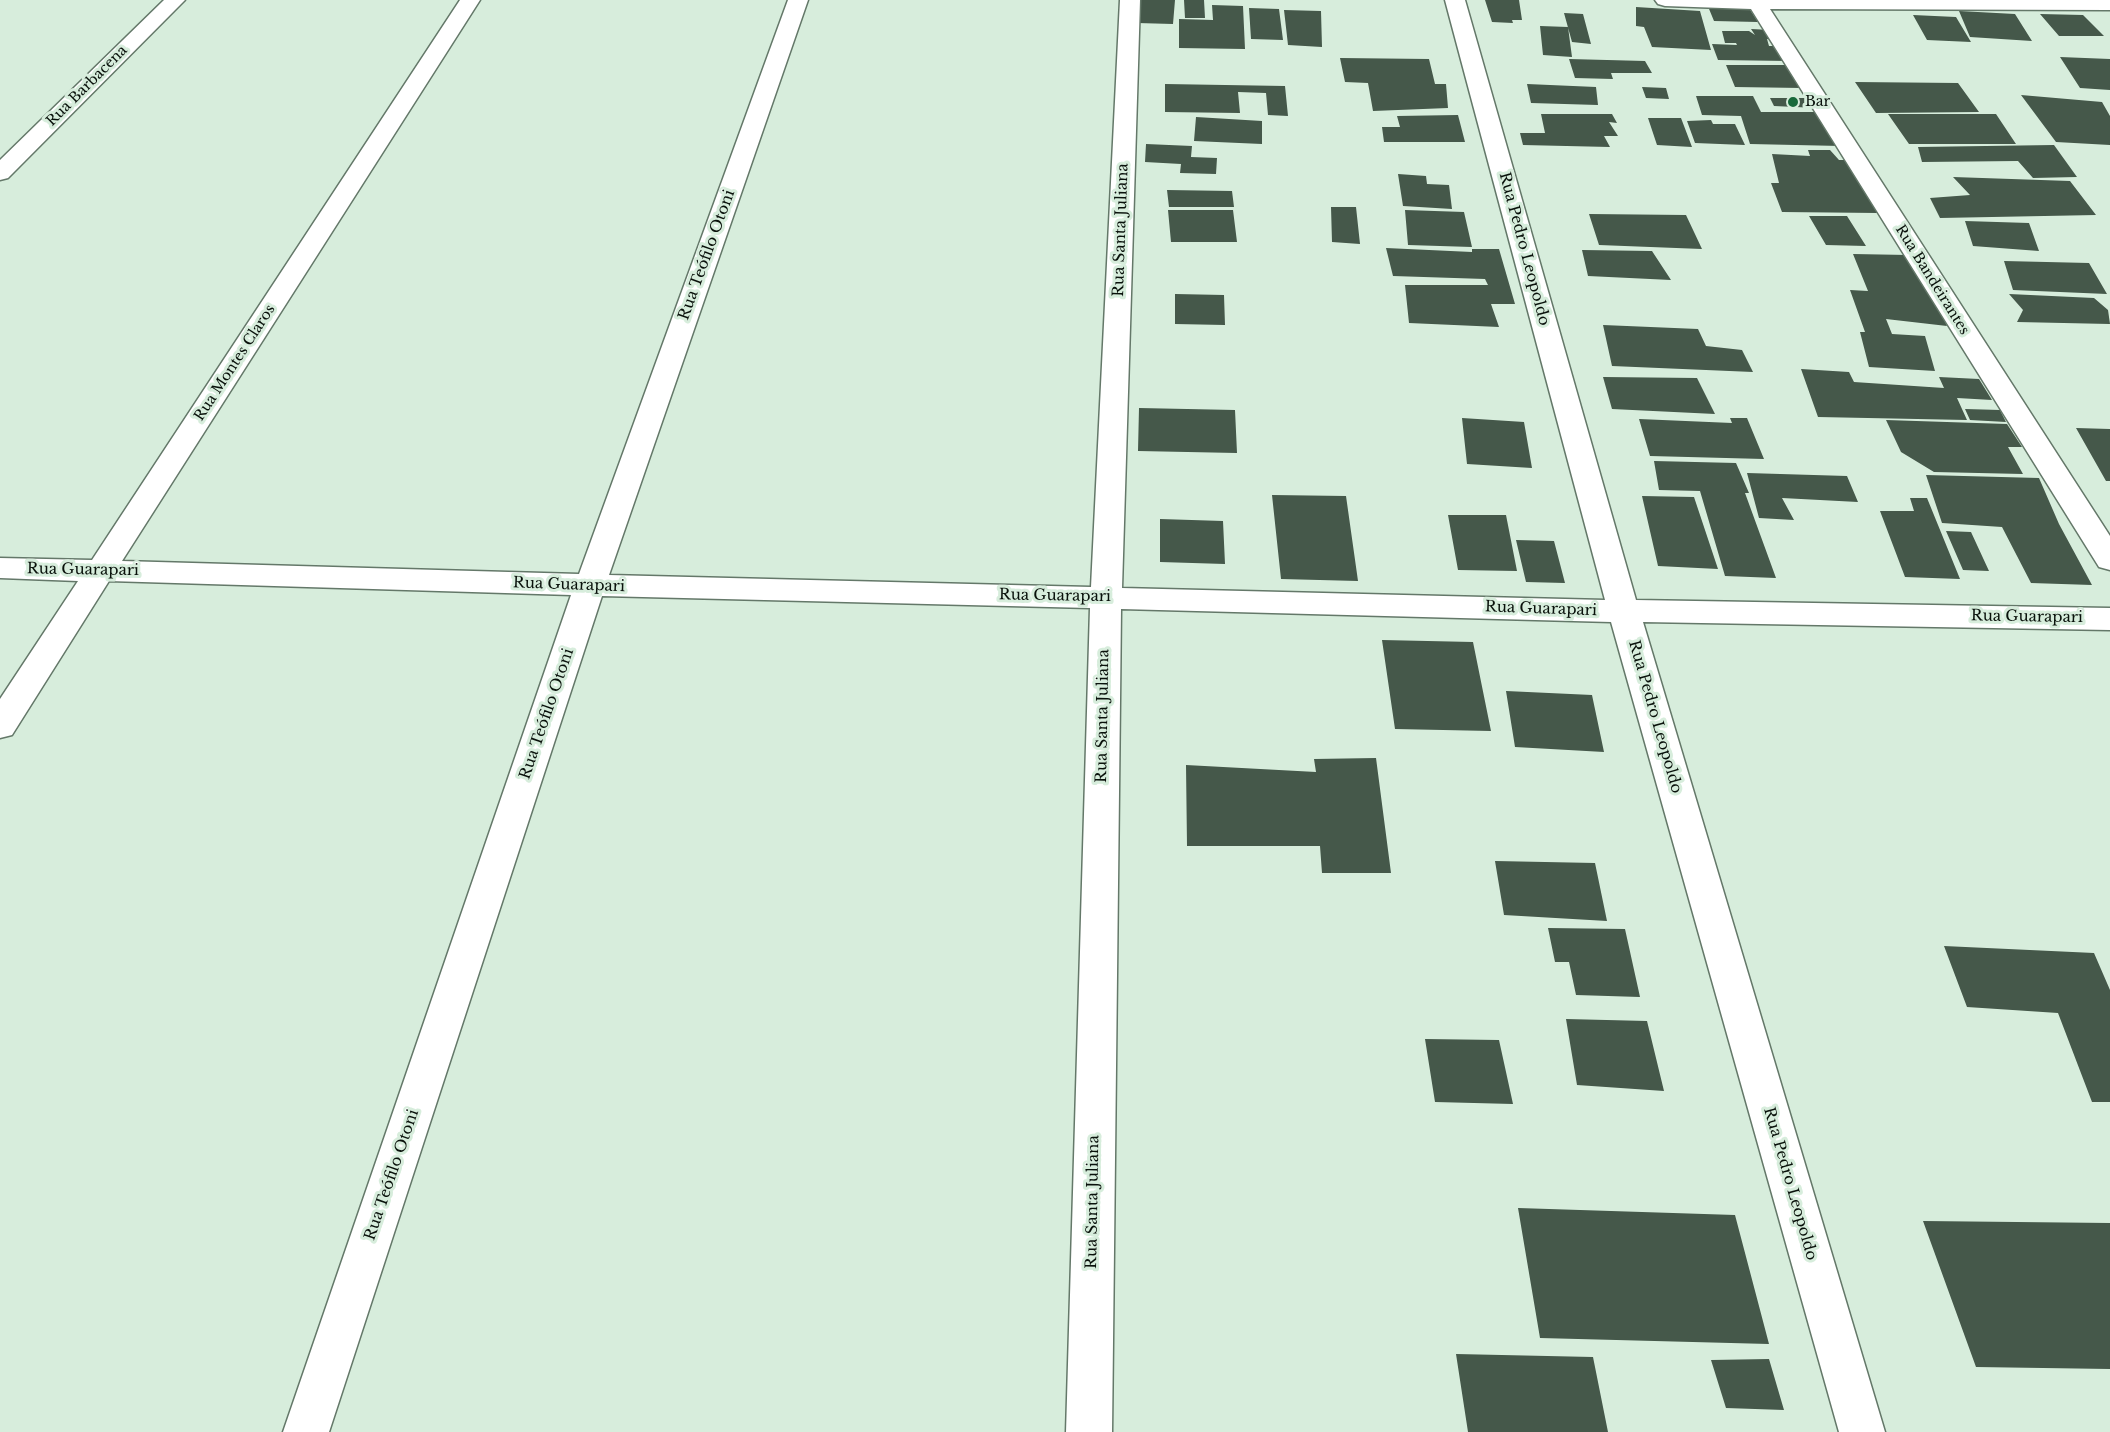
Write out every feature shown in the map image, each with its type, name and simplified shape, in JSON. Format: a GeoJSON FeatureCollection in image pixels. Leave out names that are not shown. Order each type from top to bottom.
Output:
{"type":"FeatureCollection","features":[{"type":"Feature","properties":{"kind":"street","name":"Rua Barbacena"},"geometry":{"type":"LineString","coordinates":[[0,173],[175,0]]}},
{"type":"Feature","properties":{"kind":"street","name":"Rua Montes Claros"},"geometry":{"type":"LineString","coordinates":[[0,726],[470,0]]}},
{"type":"Feature","properties":{"kind":"street","name":"Rua Teófilo Otoni"},"geometry":{"type":"LineString","coordinates":[[306,1432],[590,585],[798,0]]}},
{"type":"Feature","properties":{"kind":"street","name":"Rua Santa Juliana"},"geometry":{"type":"LineString","coordinates":[[1089,1432],[1106,597],[1130,0]]}},
{"type":"Feature","properties":{"kind":"street","name":"Rua Pedro Leopoldo"},"geometry":{"type":"LineString","coordinates":[[1455,0],[1624,611],[1862,1432]]}},
{"type":"Feature","properties":{"kind":"street"},"geometry":{"type":"LineString","coordinates":[[1665,0],[2097,3],[2110,23]]}},
{"type":"Feature","properties":{"kind":"street","name":"Rua Bandeirantes"},"geometry":{"type":"LineString","coordinates":[[1756,1],[2110,560]]}},
{"type":"Feature","properties":{"kind":"street","name":"Rua Guarapari"},"geometry":{"type":"LineString","coordinates":[[0,568],[1624,611],[2110,619]]}},
{"type":"Feature","properties":{"kind":"building"},"geometry":{"type":"Polygon","coordinates":[[[1139,0],[1175,0],[1173,24],[1137,23],[1139,0]]]}},
{"type":"Feature","properties":{"kind":"building"},"geometry":{"type":"Polygon","coordinates":[[[1184,0],[1204,0],[1205,18],[1185,18],[1184,0]]]}},
{"type":"Feature","properties":{"kind":"building"},"geometry":{"type":"Polygon","coordinates":[[[1485,0],[1519,0],[1522,20],[1512,20],[1513,23],[1492,22],[1485,0]]]}},
{"type":"Feature","properties":{"kind":"building"},"geometry":{"type":"Polygon","coordinates":[[[1707,4],[1747,5],[1758,22],[1714,21],[1707,4]]]}},
{"type":"Feature","properties":{"kind":"building"},"geometry":{"type":"Polygon","coordinates":[[[1212,5],[1243,6],[1245,49],[1179,48],[1179,19],[1213,20],[1212,5]]]}},
{"type":"Feature","properties":{"kind":"building"},"geometry":{"type":"Polygon","coordinates":[[[1636,7],[1700,11],[1711,50],[1652,47],[1644,27],[1636,26],[1636,7]]]}},
{"type":"Feature","properties":{"kind":"building"},"geometry":{"type":"Polygon","coordinates":[[[1249,8],[1279,9],[1283,40],[1251,39],[1249,8]]]}},
{"type":"Feature","properties":{"kind":"building"},"geometry":{"type":"Polygon","coordinates":[[[1284,10],[1321,11],[1322,47],[1288,45],[1284,10]]]}},
{"type":"Feature","properties":{"kind":"building"},"geometry":{"type":"Polygon","coordinates":[[[1959,11],[2015,14],[2032,41],[1970,37],[1959,11]]]}},
{"type":"Feature","properties":{"kind":"building"},"geometry":{"type":"Polygon","coordinates":[[[1564,13],[1583,14],[1591,44],[1572,42],[1564,13]]]}},
{"type":"Feature","properties":{"kind":"building"},"geometry":{"type":"Polygon","coordinates":[[[2040,14],[2083,15],[2104,36],[2059,36],[2040,14]]]}},
{"type":"Feature","properties":{"kind":"building"},"geometry":{"type":"Polygon","coordinates":[[[1913,15],[1956,17],[1971,42],[1927,40],[1913,15]]]}},
{"type":"Feature","properties":{"kind":"building"},"geometry":{"type":"Polygon","coordinates":[[[1540,26],[1568,27],[1572,57],[1543,55],[1540,26]]]}},
{"type":"Feature","properties":{"kind":"building"},"geometry":{"type":"Polygon","coordinates":[[[1751,29],[1771,30],[1777,40],[1767,39],[1769,46],[1780,46],[1789,61],[1718,60],[1712,44],[1737,45],[1736,43],[1725,43],[1722,31],[1749,31],[1755,35],[1751,29]]]}},
{"type":"Feature","properties":{"kind":"building"},"geometry":{"type":"Polygon","coordinates":[[[2060,57],[2110,59],[2110,90],[2080,88],[2060,57]]]}},
{"type":"Feature","properties":{"kind":"building"},"geometry":{"type":"Polygon","coordinates":[[[1340,58],[1429,59],[1435,84],[1446,84],[1448,108],[1373,111],[1368,83],[1345,82],[1340,58]]]}},
{"type":"Feature","properties":{"kind":"building"},"geometry":{"type":"Polygon","coordinates":[[[1569,59],[1645,61],[1652,73],[1611,73],[1613,79],[1575,78],[1569,59]]]}},
{"type":"Feature","properties":{"kind":"building"},"geometry":{"type":"Polygon","coordinates":[[[1726,65],[1788,65],[1802,88],[1735,87],[1726,65]]]}},
{"type":"Feature","properties":{"kind":"building"},"geometry":{"type":"Polygon","coordinates":[[[1855,82],[1958,83],[1979,112],[1876,113],[1855,82]]]}},
{"type":"Feature","properties":{"kind":"building"},"geometry":{"type":"Polygon","coordinates":[[[1165,84],[1285,86],[1288,116],[1268,115],[1266,93],[1238,92],[1240,113],[1165,112],[1165,84]]]}},
{"type":"Feature","properties":{"kind":"building"},"geometry":{"type":"Polygon","coordinates":[[[1527,84],[1596,87],[1598,105],[1531,103],[1527,84]]]}},
{"type":"Feature","properties":{"kind":"building"},"geometry":{"type":"Polygon","coordinates":[[[1642,87],[1666,88],[1669,99],[1646,98],[1642,87]]]}},
{"type":"Feature","properties":{"kind":"building"},"geometry":{"type":"Polygon","coordinates":[[[2021,95],[2102,102],[2110,116],[2110,145],[2056,142],[2021,95]]]}},
{"type":"Feature","properties":{"kind":"building"},"geometry":{"type":"Polygon","coordinates":[[[1696,96],[1753,96],[1761,112],[1820,112],[1841,146],[1750,144],[1741,116],[1702,115],[1696,96]]]}},
{"type":"Feature","properties":{"kind":"building","name":"Bar"},"geometry":{"type":"Polygon","coordinates":[[[1770,98],[1812,98],[1817,108],[1774,106],[1770,98]]]}},
{"type":"Feature","properties":{"kind":"building"},"geometry":{"type":"Polygon","coordinates":[[[1541,114],[1612,114],[1617,123],[1609,122],[1618,136],[1604,136],[1610,147],[1523,145],[1520,133],[1545,133],[1541,114]]]}},
{"type":"Feature","properties":{"kind":"building"},"geometry":{"type":"Polygon","coordinates":[[[1888,114],[1996,114],[2016,144],[1909,144],[1888,114]]]}},
{"type":"Feature","properties":{"kind":"building"},"geometry":{"type":"Polygon","coordinates":[[[1458,115],[1465,142],[1384,142],[1382,127],[1400,127],[1397,116],[1458,115]]]}},
{"type":"Feature","properties":{"kind":"building"},"geometry":{"type":"Polygon","coordinates":[[[1196,117],[1262,121],[1262,144],[1194,141],[1196,117]]]}},
{"type":"Feature","properties":{"kind":"building"},"geometry":{"type":"Polygon","coordinates":[[[1648,118],[1681,118],[1692,147],[1657,145],[1648,118]]]}},
{"type":"Feature","properties":{"kind":"building"},"geometry":{"type":"Polygon","coordinates":[[[1711,120],[1713,124],[1735,124],[1745,145],[1695,143],[1687,121],[1711,120]]]}},
{"type":"Feature","properties":{"kind":"building"},"geometry":{"type":"Polygon","coordinates":[[[1146,144],[1192,146],[1191,157],[1217,158],[1216,174],[1180,173],[1181,164],[1145,162],[1146,144]]]}},
{"type":"Feature","properties":{"kind":"building"},"geometry":{"type":"Polygon","coordinates":[[[2054,145],[2077,177],[2033,178],[2018,161],[1922,162],[1918,147],[2054,145]]]}},
{"type":"Feature","properties":{"kind":"building"},"geometry":{"type":"Polygon","coordinates":[[[1808,150],[1830,150],[1839,160],[1850,160],[1878,213],[1782,212],[1771,183],[1779,183],[1772,154],[1810,156],[1808,150]]]}},
{"type":"Feature","properties":{"kind":"building"},"geometry":{"type":"Polygon","coordinates":[[[1398,174],[1426,176],[1427,184],[1449,185],[1452,209],[1403,206],[1398,174]]]}},
{"type":"Feature","properties":{"kind":"building"},"geometry":{"type":"Polygon","coordinates":[[[1953,177],[2070,181],[2096,215],[1940,218],[1930,198],[1970,195],[1953,177]]]}},
{"type":"Feature","properties":{"kind":"building"},"geometry":{"type":"Polygon","coordinates":[[[1167,190],[1232,191],[1234,207],[1169,207],[1167,190]]]}},
{"type":"Feature","properties":{"kind":"building"},"geometry":{"type":"Polygon","coordinates":[[[1331,207],[1356,207],[1360,244],[1332,242],[1331,207]]]}},
{"type":"Feature","properties":{"kind":"building"},"geometry":{"type":"Polygon","coordinates":[[[1168,210],[1233,210],[1237,242],[1171,242],[1168,210]]]}},
{"type":"Feature","properties":{"kind":"building"},"geometry":{"type":"Polygon","coordinates":[[[1405,210],[1464,212],[1472,247],[1408,245],[1405,210]]]}},
{"type":"Feature","properties":{"kind":"building"},"geometry":{"type":"Polygon","coordinates":[[[1589,214],[1686,215],[1702,249],[1599,245],[1589,214]]]}},
{"type":"Feature","properties":{"kind":"building"},"geometry":{"type":"Polygon","coordinates":[[[1809,216],[1847,216],[1866,246],[1826,245],[1809,216]]]}},
{"type":"Feature","properties":{"kind":"building"},"geometry":{"type":"Polygon","coordinates":[[[1965,221],[2029,223],[2039,251],[1973,246],[1965,221]]]}},
{"type":"Feature","properties":{"kind":"building"},"geometry":{"type":"Polygon","coordinates":[[[1386,248],[1472,252],[1472,249],[1499,249],[1515,304],[1491,304],[1499,327],[1409,323],[1405,285],[1488,285],[1485,279],[1393,276],[1386,248]]]}},
{"type":"Feature","properties":{"kind":"building"},"geometry":{"type":"Polygon","coordinates":[[[1582,250],[1652,251],[1671,280],[1588,276],[1582,250]]]}},
{"type":"Feature","properties":{"kind":"building"},"geometry":{"type":"Polygon","coordinates":[[[1853,254],[1908,255],[1933,294],[1947,326],[1886,319],[1892,334],[1925,336],[1935,371],[1869,367],[1860,332],[1865,332],[1850,290],[1868,291],[1853,254]]]}},
{"type":"Feature","properties":{"kind":"building"},"geometry":{"type":"Polygon","coordinates":[[[2004,261],[2089,263],[2107,294],[2013,290],[2004,261]]]}},
{"type":"Feature","properties":{"kind":"building"},"geometry":{"type":"Polygon","coordinates":[[[1175,294],[1224,295],[1225,325],[1175,324],[1175,294]]]}},
{"type":"Feature","properties":{"kind":"building"},"geometry":{"type":"Polygon","coordinates":[[[2009,294],[2094,298],[2108,310],[2110,324],[2017,322],[2023,310],[2009,294]]]}},
{"type":"Feature","properties":{"kind":"building"},"geometry":{"type":"Polygon","coordinates":[[[1603,325],[1698,329],[1706,346],[1742,350],[1753,372],[1612,366],[1603,325]]]}},
{"type":"Feature","properties":{"kind":"building"},"geometry":{"type":"Polygon","coordinates":[[[1801,369],[1849,372],[1854,382],[1944,388],[1939,377],[1979,379],[1992,400],[1957,398],[1967,420],[1818,417],[1801,369]]]}},
{"type":"Feature","properties":{"kind":"building"},"geometry":{"type":"Polygon","coordinates":[[[1603,377],[1697,378],[1715,414],[1612,409],[1603,377]]]}},
{"type":"Feature","properties":{"kind":"building"},"geometry":{"type":"Polygon","coordinates":[[[1139,408],[1235,410],[1237,453],[1138,451],[1139,408]]]}},
{"type":"Feature","properties":{"kind":"building"},"geometry":{"type":"Polygon","coordinates":[[[1965,409],[2000,410],[2006,422],[1970,420],[1965,409]]]}},
{"type":"Feature","properties":{"kind":"building"},"geometry":{"type":"Polygon","coordinates":[[[1462,418],[1524,422],[1532,468],[1467,464],[1462,418]]]}},
{"type":"Feature","properties":{"kind":"building"},"geometry":{"type":"Polygon","coordinates":[[[1730,418],[1747,418],[1764,459],[1650,456],[1639,419],[1732,423],[1730,418]]]}},
{"type":"Feature","properties":{"kind":"building"},"geometry":{"type":"Polygon","coordinates":[[[1886,420],[2007,424],[2022,447],[2008,447],[2023,474],[1934,472],[1901,452],[1886,420]]]}},
{"type":"Feature","properties":{"kind":"building"},"geometry":{"type":"Polygon","coordinates":[[[2076,428],[2110,429],[2110,481],[2106,481],[2076,428]]]}},
{"type":"Feature","properties":{"kind":"building"},"geometry":{"type":"Polygon","coordinates":[[[1654,461],[1736,463],[1749,493],[1745,493],[1776,578],[1725,576],[1700,491],[1659,490],[1654,461]]]}},
{"type":"Feature","properties":{"kind":"building"},"geometry":{"type":"Polygon","coordinates":[[[1747,473],[1847,476],[1858,502],[1782,498],[1794,520],[1759,518],[1747,473]]]}},
{"type":"Feature","properties":{"kind":"building"},"geometry":{"type":"Polygon","coordinates":[[[1926,475],[2039,478],[2059,524],[2092,585],[2031,583],[2002,527],[1942,523],[1926,475]]]}},
{"type":"Feature","properties":{"kind":"building"},"geometry":{"type":"Polygon","coordinates":[[[1272,495],[1346,496],[1358,581],[1281,579],[1272,495]]]}},
{"type":"Feature","properties":{"kind":"building"},"geometry":{"type":"Polygon","coordinates":[[[1642,496],[1694,497],[1718,569],[1658,566],[1642,496]]]}},
{"type":"Feature","properties":{"kind":"building"},"geometry":{"type":"Polygon","coordinates":[[[1910,498],[1927,498],[1960,579],[1905,577],[1880,511],[1914,511],[1910,498]]]}},
{"type":"Feature","properties":{"kind":"building"},"geometry":{"type":"Polygon","coordinates":[[[1448,515],[1506,515],[1517,571],[1458,570],[1448,515]]]}},
{"type":"Feature","properties":{"kind":"building"},"geometry":{"type":"Polygon","coordinates":[[[1160,519],[1223,521],[1225,564],[1160,562],[1160,519]]]}},
{"type":"Feature","properties":{"kind":"building"},"geometry":{"type":"Polygon","coordinates":[[[1946,531],[1971,532],[1989,571],[1963,570],[1946,531]]]}},
{"type":"Feature","properties":{"kind":"building"},"geometry":{"type":"Polygon","coordinates":[[[1516,540],[1554,541],[1565,583],[1526,582],[1516,540]]]}},
{"type":"Feature","properties":{"kind":"building"},"geometry":{"type":"Polygon","coordinates":[[[1382,640],[1473,642],[1491,731],[1395,729],[1382,640]]]}},
{"type":"Feature","properties":{"kind":"building"},"geometry":{"type":"Polygon","coordinates":[[[1506,691],[1592,695],[1604,752],[1515,747],[1506,691]]]}},
{"type":"Feature","properties":{"kind":"building"},"geometry":{"type":"Polygon","coordinates":[[[1376,758],[1391,873],[1322,873],[1320,846],[1187,846],[1186,765],[1316,772],[1314,759],[1376,758]]]}},
{"type":"Feature","properties":{"kind":"building"},"geometry":{"type":"Polygon","coordinates":[[[1495,861],[1595,863],[1607,921],[1504,915],[1495,861]]]}},
{"type":"Feature","properties":{"kind":"building"},"geometry":{"type":"Polygon","coordinates":[[[1548,928],[1625,929],[1640,997],[1576,995],[1569,962],[1555,962],[1548,928]]]}},
{"type":"Feature","properties":{"kind":"building"},"geometry":{"type":"Polygon","coordinates":[[[1944,946],[2094,953],[2110,990],[2110,1102],[2092,1102],[2058,1013],[1967,1007],[1944,946]]]}},
{"type":"Feature","properties":{"kind":"building"},"geometry":{"type":"Polygon","coordinates":[[[1566,1019],[1647,1021],[1664,1091],[1577,1085],[1566,1019]]]}},
{"type":"Feature","properties":{"kind":"building"},"geometry":{"type":"Polygon","coordinates":[[[1425,1039],[1499,1040],[1513,1104],[1435,1102],[1425,1039]]]}},
{"type":"Feature","properties":{"kind":"building"},"geometry":{"type":"Polygon","coordinates":[[[1518,1208],[1735,1215],[1769,1344],[1540,1338],[1518,1208]]]}},
{"type":"Feature","properties":{"kind":"building"},"geometry":{"type":"Polygon","coordinates":[[[1923,1221],[2110,1223],[2110,1369],[1976,1367],[1923,1221]]]}},
{"type":"Feature","properties":{"kind":"building"},"geometry":{"type":"Polygon","coordinates":[[[1456,1354],[1593,1357],[1608,1432],[1468,1432],[1456,1354]]]}},
{"type":"Feature","properties":{"kind":"building"},"geometry":{"type":"Polygon","coordinates":[[[1769,1359],[1784,1410],[1726,1408],[1711,1360],[1769,1359]]]}},
{"type":"Feature","properties":{"kind":"place","name":"Bar"},"geometry":{"type":"Point","coordinates":[1793,102]}}]}
